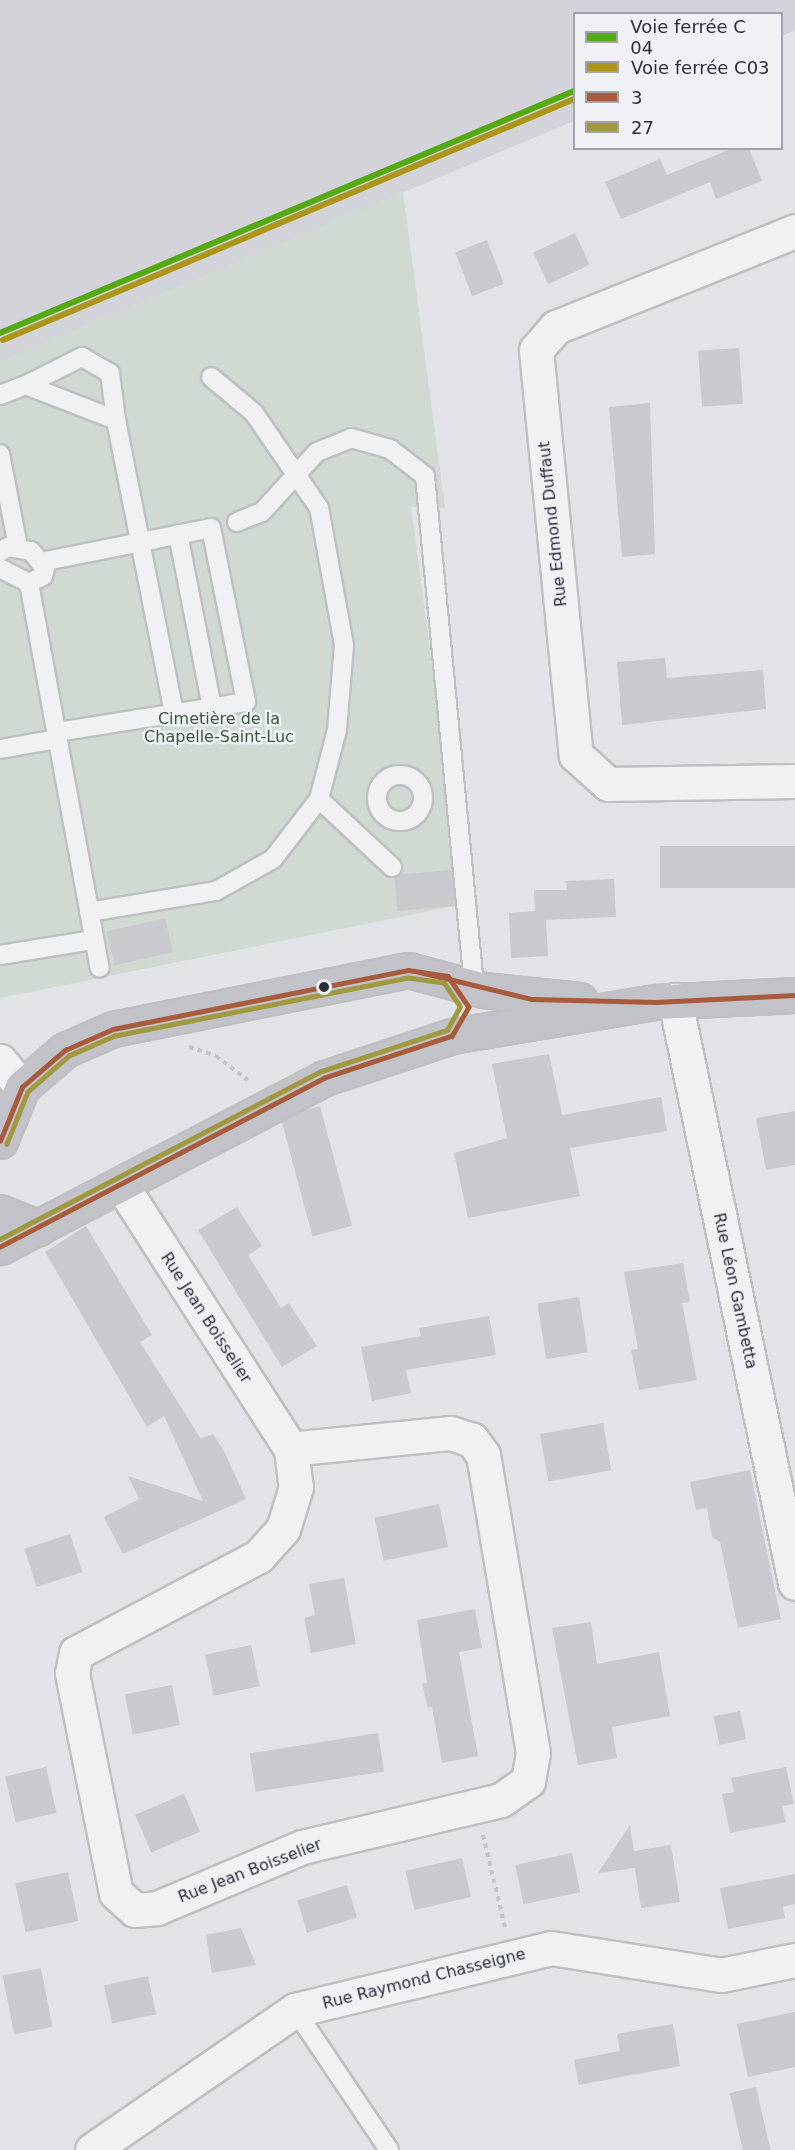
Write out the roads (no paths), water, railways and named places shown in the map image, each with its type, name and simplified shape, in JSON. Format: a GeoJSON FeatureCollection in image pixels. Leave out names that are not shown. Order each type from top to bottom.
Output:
{"type":"FeatureCollection","features":[{"type":"Feature","properties":{"kind":"street","name":"Rue Edmond Duffaut"},"geometry":{"type":"LineString","coordinates":[[795,231],[556,327],[536,350],[576,755],[608,784],[795,781]]}},
{"type":"Feature","properties":{"kind":"street"},"geometry":{"type":"LineString","coordinates":[[0,1141],[22,1087],[65,1050],[113,1029],[408,970],[532,999],[665,1001],[795,995]]}},
{"type":"Feature","properties":{"kind":"street"},"geometry":{"type":"LineString","coordinates":[[452,1036],[469,1007],[461,981]]}},
{"type":"Feature","properties":{"kind":"street"},"geometry":{"type":"LineString","coordinates":[[0,1247],[122,1186],[325,1078],[452,1036],[665,1001]]}},
{"type":"Feature","properties":{"kind":"street","name":"Rue Léon Gambetta"},"geometry":{"type":"LineString","coordinates":[[665,1001],[795,1582]]}},
{"type":"Feature","properties":{"kind":"street"},"geometry":{"type":"LineString","coordinates":[[0,1061],[22,1087]]}},
{"type":"Feature","properties":{"kind":"street","name":"Rue Jean Boisselier"},"geometry":{"type":"LineString","coordinates":[[122,1186],[291,1449],[296,1487],[283,1528],[259,1556],[75,1653],[72,1673],[116,1893],[135,1910],[157,1908],[302,1847],[501,1800],[528,1781],[533,1753],[483,1455],[472,1440],[450,1433],[291,1449]]}},
{"type":"Feature","properties":{"kind":"street"},"geometry":{"type":"LineString","coordinates":[[0,1212],[39,1228]]}},
{"type":"Feature","properties":{"kind":"street","name":"Rue Raymond Chasseigne"},"geometry":{"type":"LineString","coordinates":[[92,2150],[296,2010],[551,1948],[721,1975],[795,1960]]}},
{"type":"Feature","properties":{"kind":"lane"},"geometry":{"type":"LineString","coordinates":[[0,395],[26,386],[82,357],[110,373],[116,420],[174,714]]}},
{"type":"Feature","properties":{"kind":"lane"},"geometry":{"type":"LineString","coordinates":[[89,912],[216,891],[273,859],[319,799],[337,730],[344,645],[319,508],[298,471],[254,412],[211,377]]}},
{"type":"Feature","properties":{"kind":"lane"},"geometry":{"type":"LineString","coordinates":[[26,386],[116,420]]}},
{"type":"Feature","properties":{"kind":"lane"},"geometry":{"type":"LineString","coordinates":[[237,522],[262,512],[316,452],[351,438],[390,449],[425,476],[461,981]]}},
{"type":"Feature","properties":{"kind":"lane"},"geometry":{"type":"LineString","coordinates":[[0,453],[18,547],[41,562],[210,528],[246,702],[57,735],[0,749]]}},
{"type":"Feature","properties":{"kind":"lane"},"geometry":{"type":"LineString","coordinates":[[178,534],[212,708]]}},
{"type":"Feature","properties":{"kind":"lane"},"geometry":{"type":"LineString","coordinates":[[0,552],[18,547]]}},
{"type":"Feature","properties":{"kind":"lane"},"geometry":{"type":"LineString","coordinates":[[29,583],[43,576],[41,562]]}},
{"type":"Feature","properties":{"kind":"lane"},"geometry":{"type":"LineString","coordinates":[[0,568],[29,583]]}},
{"type":"Feature","properties":{"kind":"lane"},"geometry":{"type":"LineString","coordinates":[[29,583],[100,968]]}},
{"type":"Feature","properties":{"kind":"lane"},"geometry":{"type":"LineString","coordinates":[[319,799],[392,867]]}},
{"type":"Feature","properties":{"kind":"lane"},"geometry":{"type":"LineString","coordinates":[[363,840],[383,814]]}},
{"type":"Feature","properties":{"kind":"lane"},"geometry":{"type":"LineString","coordinates":[[0,955],[94,940]]}},
{"type":"Feature","properties":{"kind":"lane"},"geometry":{"type":"LineString","coordinates":[[296,2010],[389,2150]]}},
{"type":"Feature","properties":{"kind":"rail line","name":"C03"},"geometry":{"type":"LineString","coordinates":[[3,340],[573,99]]}},
{"type":"Feature","properties":{"kind":"park label","name":"Cimetière de la Chapelle-Saint-Luc"},"geometry":{"type":"Point","coordinates":[219,728]}}]}
